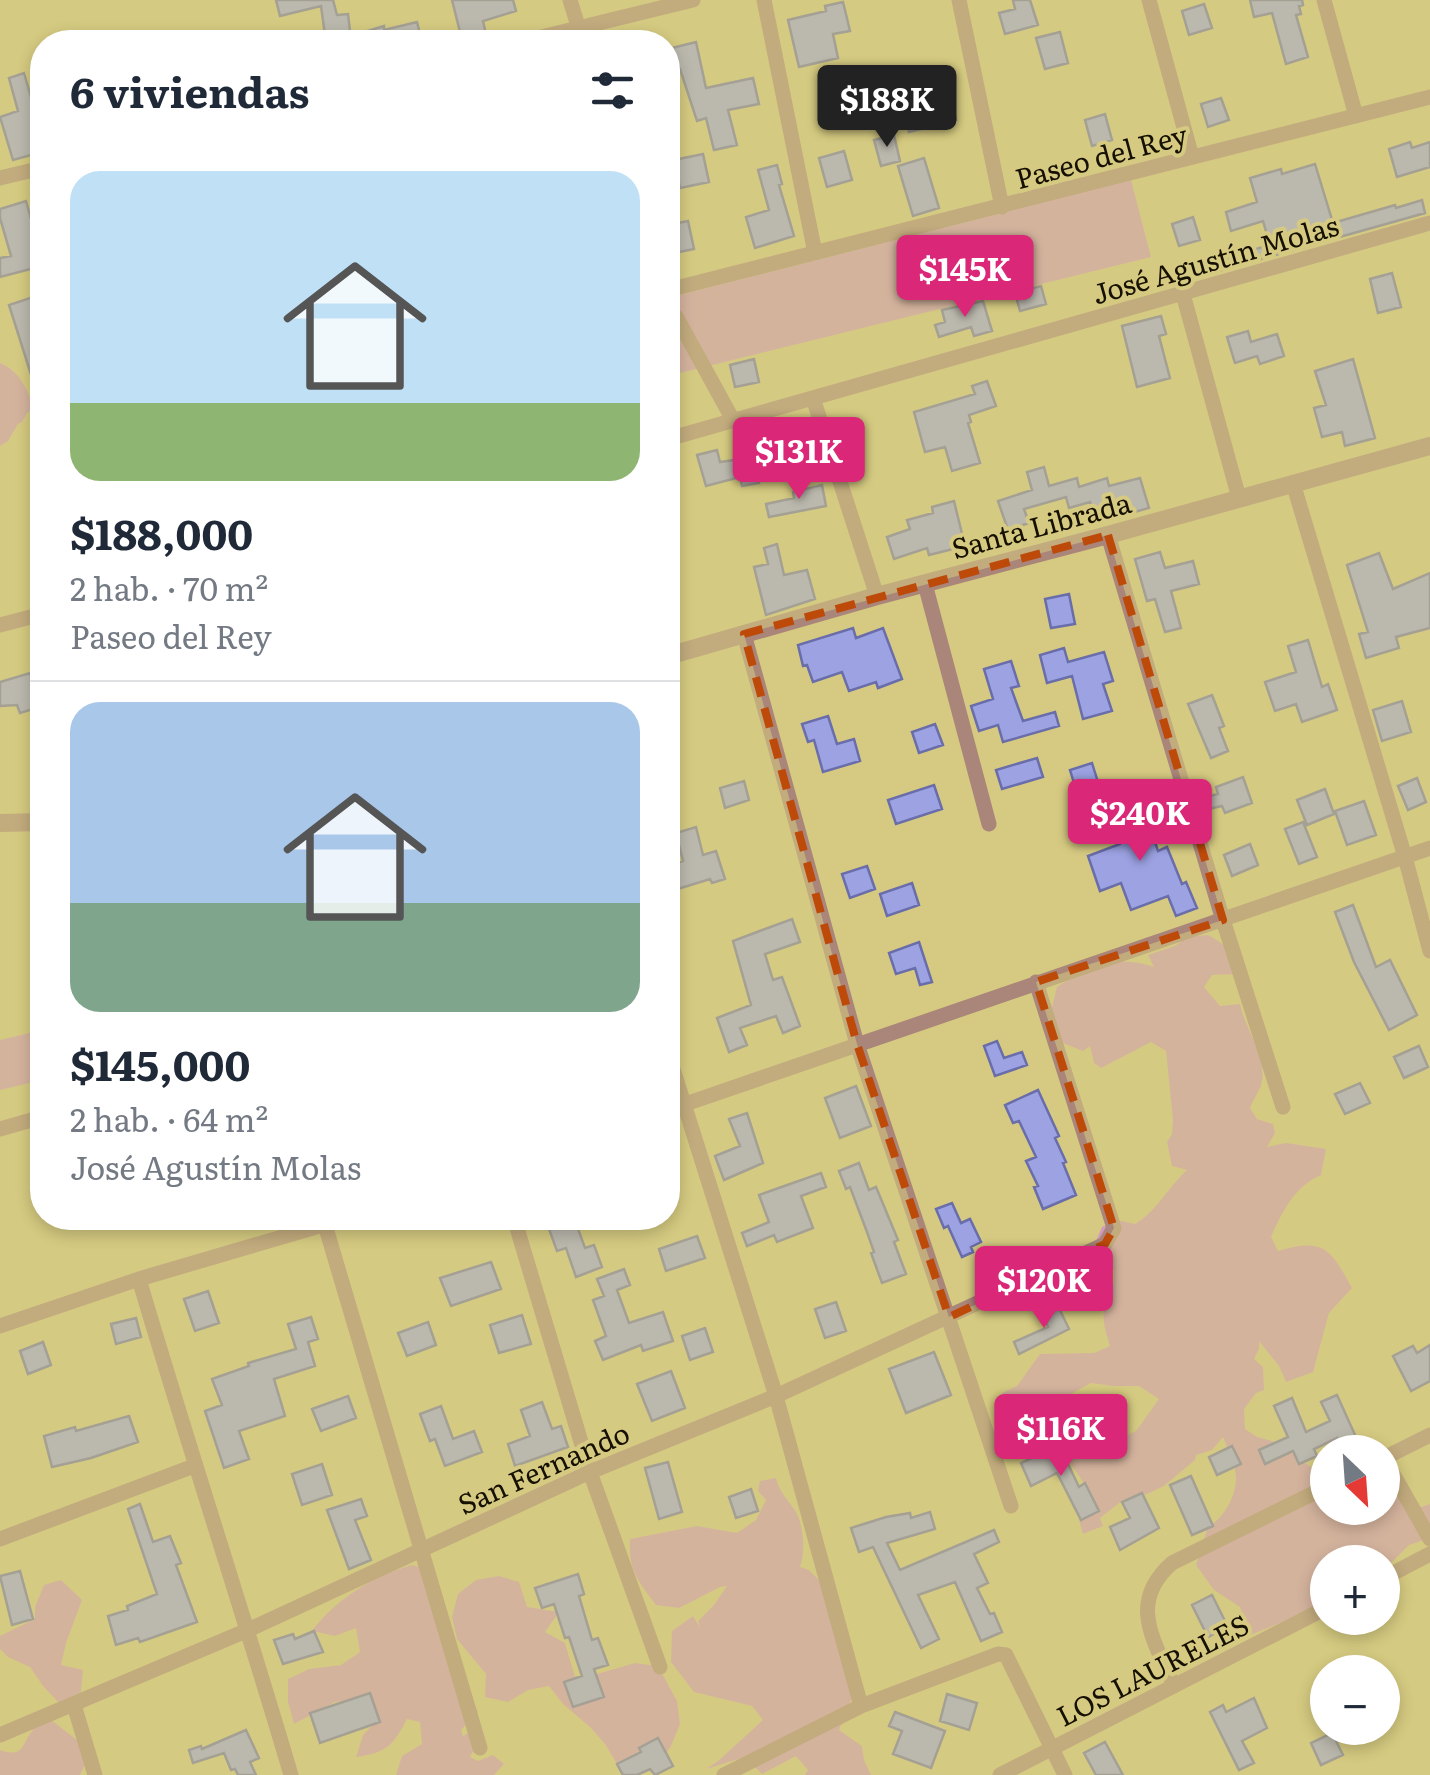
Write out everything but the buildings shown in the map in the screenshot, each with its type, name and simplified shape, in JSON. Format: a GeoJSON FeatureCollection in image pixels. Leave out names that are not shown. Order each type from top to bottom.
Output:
{"type":"FeatureCollection","features":[{"type":"Feature","properties":{"kind":"street"},"geometry":{"type":"LineString","coordinates":[[570,0],[579,30]]}},
{"type":"Feature","properties":{"kind":"street"},"geometry":{"type":"LineString","coordinates":[[597,30],[693,0]]}},
{"type":"Feature","properties":{"kind":"street"},"geometry":{"type":"LineString","coordinates":[[764,0],[815,252]]}},
{"type":"Feature","properties":{"kind":"street"},"geometry":{"type":"LineString","coordinates":[[959,0],[1002,207]]}},
{"type":"Feature","properties":{"kind":"street"},"geometry":{"type":"LineString","coordinates":[[1149,0],[1192,157]]}},
{"type":"Feature","properties":{"kind":"street"},"geometry":{"type":"LineString","coordinates":[[1324,0],[1356,116]]}},
{"type":"Feature","properties":{"kind":"street","name":"Paseo del Rey"},"geometry":{"type":"LineString","coordinates":[[680,287],[1430,97]]}},
{"type":"Feature","properties":{"kind":"street"},"geometry":{"type":"LineString","coordinates":[[0,178],[30,171]]}},
{"type":"Feature","properties":{"kind":"street","name":"José Agustín Molas"},"geometry":{"type":"LineString","coordinates":[[680,435],[1430,223]]}},
{"type":"Feature","properties":{"kind":"street"},"geometry":{"type":"LineString","coordinates":[[1183,294],[1240,498]]}},
{"type":"Feature","properties":{"kind":"street"},"geometry":{"type":"LineString","coordinates":[[680,323],[733,420]]}},
{"type":"Feature","properties":{"kind":"street"},"geometry":{"type":"LineString","coordinates":[[813,398],[876,596]]}},
{"type":"Feature","properties":{"kind":"street","name":"Santa Librada"},"geometry":{"type":"LineString","coordinates":[[680,653],[1430,446]]}},
{"type":"Feature","properties":{"kind":"street"},"geometry":{"type":"LineString","coordinates":[[1292,483],[1430,951]]}},
{"type":"Feature","properties":{"kind":"street"},"geometry":{"type":"LineString","coordinates":[[1108,535],[1283,1108]]}},
{"type":"Feature","properties":{"kind":"street"},"geometry":{"type":"LineString","coordinates":[[925,584],[989,824]]}},
{"type":"Feature","properties":{"kind":"street"},"geometry":{"type":"LineString","coordinates":[[0,626],[30,617]]}},
{"type":"Feature","properties":{"kind":"street"},"geometry":{"type":"LineString","coordinates":[[744,634],[858,1044],[1012,1506]]}},
{"type":"Feature","properties":{"kind":"street"},"geometry":{"type":"LineString","coordinates":[[0,823],[30,822]]}},
{"type":"Feature","properties":{"kind":"street"},"geometry":{"type":"LineString","coordinates":[[680,1106],[1430,848]]}},
{"type":"Feature","properties":{"kind":"street","name":"San Fernando"},"geometry":{"type":"LineString","coordinates":[[0,1735],[248,1630],[590,1472],[776,1396],[1105,1244],[1114,1228],[1036,982]]}},
{"type":"Feature","properties":{"kind":"street"},"geometry":{"type":"LineString","coordinates":[[680,1119],[776,1396],[861,1706]]}},
{"type":"Feature","properties":{"kind":"street"},"geometry":{"type":"LineString","coordinates":[[0,1129],[30,1121]]}},
{"type":"Feature","properties":{"kind":"street"},"geometry":{"type":"LineString","coordinates":[[0,1326],[295,1230]]}},
{"type":"Feature","properties":{"kind":"street"},"geometry":{"type":"LineString","coordinates":[[327,1230],[480,1748]]}},
{"type":"Feature","properties":{"kind":"street"},"geometry":{"type":"LineString","coordinates":[[518,1230],[590,1472],[660,1668]]}},
{"type":"Feature","properties":{"kind":"street"},"geometry":{"type":"LineString","coordinates":[[140,1279],[291,1775]]}},
{"type":"Feature","properties":{"kind":"street"},"geometry":{"type":"LineString","coordinates":[[1400,1450],[1430,1435]]}},
{"type":"Feature","properties":{"kind":"street"},"geometry":{"type":"LineString","coordinates":[[0,1540],[194,1466]]}},
{"type":"Feature","properties":{"kind":"street"},"geometry":{"type":"LineString","coordinates":[[1400,1488],[1430,1539]]}},
{"type":"Feature","properties":{"kind":"street"},"geometry":{"type":"LineString","coordinates":[[1174,1686],[1145,1606],[1156,1577],[1172,1564],[1310,1495]]}},
{"type":"Feature","properties":{"kind":"street"},"geometry":{"type":"LineString","coordinates":[[1400,1569],[1430,1554]]}},
{"type":"Feature","properties":{"kind":"street","name":"LOS LAURELES"},"geometry":{"type":"LineString","coordinates":[[1000,1775],[1310,1616]]}},
{"type":"Feature","properties":{"kind":"street"},"geometry":{"type":"LineString","coordinates":[[724,1775],[861,1706],[998,1654],[1006,1656],[1065,1775]]}},
{"type":"Feature","properties":{"kind":"street"},"geometry":{"type":"LineString","coordinates":[[74,1704],[95,1775]]}},
{"type":"Feature","properties":{"kind":"highlighted area"},"geometry":{"type":"Polygon","coordinates":[[[1108,535],[1223,920],[1036,982],[1114,1228],[1105,1244],[949,1317],[857,1044],[744,634],[1108,535]]]}},
{"type":"Feature","properties":{"kind":"shaded area"},"geometry":{"type":"Polygon","coordinates":[[[1131,180],[1151,257],[680,373],[680,295],[1131,180]]]}},
{"type":"Feature","properties":{"kind":"shaded area"},"geometry":{"type":"Polygon","coordinates":[[[0,363],[18,376],[26,388],[30,411],[0,446],[0,363]]]}},
{"type":"Feature","properties":{"kind":"shaded area"},"geometry":{"type":"Polygon","coordinates":[[[1208,935],[1232,955],[1237,974],[1212,975],[1204,987],[1220,1006],[1240,1004],[1263,1075],[1250,1108],[1257,1119],[1273,1124],[1275,1133],[1267,1147],[1286,1143],[1326,1149],[1321,1175],[1297,1193],[1271,1237],[1278,1251],[1306,1246],[1325,1250],[1352,1288],[1329,1313],[1313,1372],[1286,1382],[1259,1341],[1254,1359],[1263,1367],[1264,1390],[1256,1393],[1244,1409],[1245,1429],[1276,1442],[1310,1466],[1310,1525],[1400,1525],[1400,1480],[1418,1508],[1430,1504],[1430,1538],[1409,1545],[1400,1554],[1400,1545],[1310,1545],[1310,1611],[1250,1635],[1240,1607],[1214,1590],[1196,1565],[1208,1527],[1224,1512],[1235,1485],[1235,1468],[1223,1437],[1212,1450],[1196,1455],[1164,1486],[1123,1500],[1100,1518],[1103,1526],[1083,1534],[1078,1508],[1083,1482],[1062,1450],[1070,1434],[1095,1421],[1106,1426],[1112,1442],[1136,1431],[1159,1399],[1139,1386],[1091,1383],[1063,1398],[1072,1407],[1065,1429],[1043,1433],[1031,1427],[1023,1431],[996,1419],[1002,1393],[1017,1386],[1040,1354],[1094,1353],[1110,1346],[1104,1315],[1114,1269],[1095,1272],[1088,1260],[1102,1227],[1117,1220],[1135,1224],[1187,1170],[1172,1166],[1167,1142],[1173,1121],[1166,1051],[1151,1042],[1101,1068],[1094,1063],[1090,1046],[1083,1051],[1052,1039],[1051,1011],[1057,987],[1116,962],[1154,967],[1148,955],[1175,946],[1187,937],[1208,935]]]}},
{"type":"Feature","properties":{"kind":"shaded area"},"geometry":{"type":"Polygon","coordinates":[[[30,1033],[30,1083],[0,1090],[0,1040],[30,1033]]]}},
{"type":"Feature","properties":{"kind":"shaded area"},"geometry":{"type":"Polygon","coordinates":[[[776,1478],[800,1522],[800,1567],[821,1582],[854,1693],[839,1730],[862,1746],[871,1775],[805,1775],[808,1770],[796,1756],[762,1774],[745,1757],[706,1769],[763,1720],[752,1706],[694,1692],[671,1662],[672,1631],[693,1616],[700,1628],[698,1621],[727,1586],[679,1608],[656,1605],[633,1567],[630,1539],[697,1526],[737,1533],[756,1520],[766,1500],[758,1491],[760,1481],[776,1478]]]}},
{"type":"Feature","properties":{"kind":"shaded area"},"geometry":{"type":"Polygon","coordinates":[[[412,1565],[419,1567],[430,1607],[441,1623],[438,1634],[478,1712],[461,1730],[463,1736],[468,1733],[475,1748],[470,1757],[478,1761],[493,1755],[504,1764],[494,1775],[396,1775],[402,1756],[422,1744],[420,1722],[407,1719],[388,1747],[356,1757],[363,1735],[378,1719],[369,1699],[335,1702],[294,1724],[288,1702],[288,1679],[309,1669],[341,1665],[360,1652],[356,1628],[335,1636],[312,1631],[356,1590],[412,1565]]]}},
{"type":"Feature","properties":{"kind":"shaded area"},"geometry":{"type":"Polygon","coordinates":[[[499,1576],[519,1582],[527,1607],[559,1612],[545,1632],[565,1643],[576,1680],[635,1663],[658,1666],[677,1701],[680,1724],[659,1765],[637,1774],[617,1764],[605,1744],[549,1686],[528,1690],[508,1702],[485,1697],[486,1674],[457,1639],[452,1617],[458,1594],[476,1580],[499,1576]]]}},
{"type":"Feature","properties":{"kind":"shaded area"},"geometry":{"type":"Polygon","coordinates":[[[61,1580],[82,1600],[61,1665],[83,1670],[81,1692],[59,1703],[30,1667],[0,1649],[0,1636],[35,1619],[35,1607],[44,1585],[61,1580]]]}},
{"type":"Feature","properties":{"kind":"shaded area"},"geometry":{"type":"Polygon","coordinates":[[[51,1720],[81,1743],[85,1764],[80,1775],[0,1775],[0,1750],[19,1751],[34,1729],[51,1720]]]}}]}
